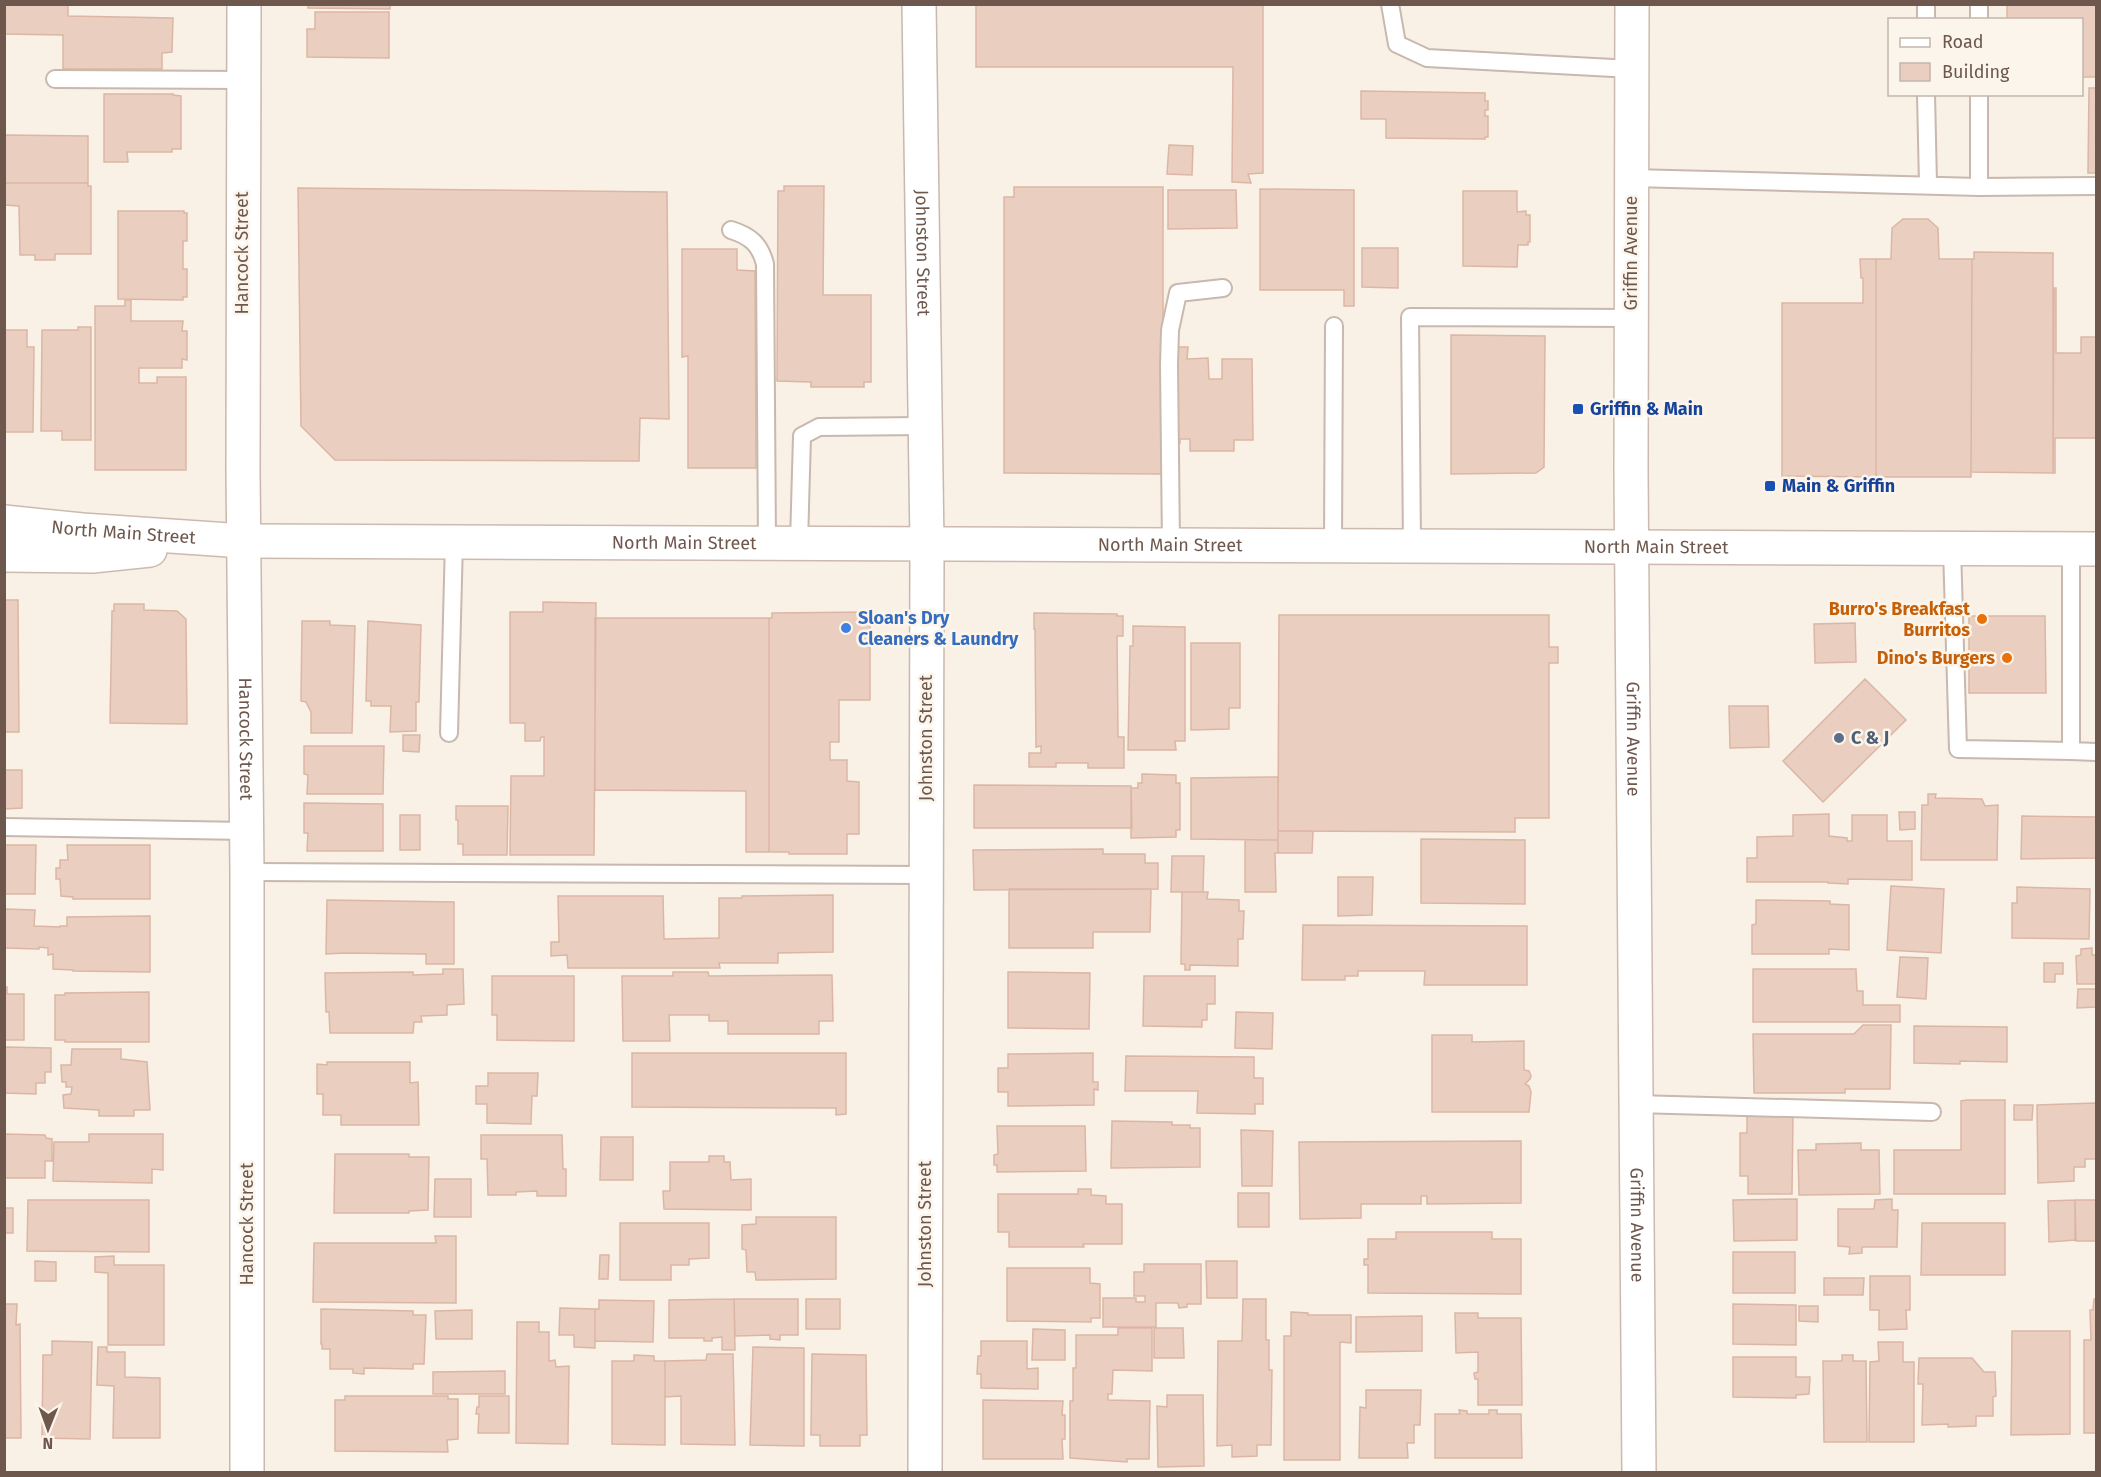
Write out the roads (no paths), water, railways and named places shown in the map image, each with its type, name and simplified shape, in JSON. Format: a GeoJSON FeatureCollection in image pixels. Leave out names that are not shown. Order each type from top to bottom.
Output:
{"type":"FeatureCollection","features":[{"type":"Feature","properties":{"kind":"main road","name":"Hancock Street"},"geometry":{"type":"LineString","coordinates":[[244,4],[242,80],[247,831],[247,1473]]}},
{"type":"Feature","properties":{"kind":"main road","name":"Johnston Street"},"geometry":{"type":"LineString","coordinates":[[919,4],[927,544],[925,1473]]}},
{"type":"Feature","properties":{"kind":"main road","name":"Griffin Avenue"},"geometry":{"type":"LineString","coordinates":[[1632,4],[1632,546],[1639,1473]]}},
{"type":"Feature","properties":{"kind":"main road","name":"North Main Street"},"geometry":{"type":"LineString","coordinates":[[4,522],[82,530],[244,541],[2084,548]]}},
{"type":"Feature","properties":{"kind":"main road","name":"North Main Street"},"geometry":{"type":"LineString","coordinates":[[4,555],[92,556],[244,541]]}},
{"type":"Feature","properties":{"kind":"lane"},"geometry":{"type":"LineString","coordinates":[[1390,4],[1397,44],[1427,58],[1632,69]]}},
{"type":"Feature","properties":{"kind":"lane"},"geometry":{"type":"LineString","coordinates":[[55,80],[242,80]]}},
{"type":"Feature","properties":{"kind":"lane"},"geometry":{"type":"LineString","coordinates":[[1926,96],[1928,185]]}},
{"type":"Feature","properties":{"kind":"lane"},"geometry":{"type":"LineString","coordinates":[[1979,96],[1979,187]]}},
{"type":"Feature","properties":{"kind":"lane"},"geometry":{"type":"LineString","coordinates":[[1631,178],[1979,187],[2097,186]]}},
{"type":"Feature","properties":{"kind":"lane"},"geometry":{"type":"LineString","coordinates":[[731,230],[747,235],[762,252],[765,264],[783,543]]}},
{"type":"Feature","properties":{"kind":"lane"},"geometry":{"type":"LineString","coordinates":[[1171,545],[1170,330],[1178,293],[1223,288]]}},
{"type":"Feature","properties":{"kind":"lane"},"geometry":{"type":"LineString","coordinates":[[1412,546],[1410,317],[1631,318]]}},
{"type":"Feature","properties":{"kind":"lane"},"geometry":{"type":"LineString","coordinates":[[1333,546],[1334,326]]}},
{"type":"Feature","properties":{"kind":"lane"},"geometry":{"type":"LineString","coordinates":[[783,543],[802,436],[819,427],[924,426]]}},
{"type":"Feature","properties":{"kind":"lane"},"geometry":{"type":"LineString","coordinates":[[449,733],[454,541]]}},
{"type":"Feature","properties":{"kind":"lane"},"geometry":{"type":"LineString","coordinates":[[1953,548],[1958,749],[2097,752]]}},
{"type":"Feature","properties":{"kind":"lane"},"geometry":{"type":"LineString","coordinates":[[2071,751],[2084,548]]}},
{"type":"Feature","properties":{"kind":"lane"},"geometry":{"type":"LineString","coordinates":[[4,827],[247,831]]}},
{"type":"Feature","properties":{"kind":"lane"},"geometry":{"type":"LineString","coordinates":[[247,872],[925,875]]}},
{"type":"Feature","properties":{"kind":"lane"},"geometry":{"type":"LineString","coordinates":[[1636,1104],[1932,1112]]}},
{"type":"Feature","properties":{"kind":"place","name":"Griffin & Main"},"geometry":{"type":"Point","coordinates":[1578,409]}},
{"type":"Feature","properties":{"kind":"place","name":"Main & Griffin"},"geometry":{"type":"Point","coordinates":[1770,486]}},
{"type":"Feature","properties":{"kind":"place","name":"Burro's Breakfast Burritos"},"geometry":{"type":"Point","coordinates":[1982,619]}},
{"type":"Feature","properties":{"kind":"place","name":"Sloan's Dry Cleaners & Laundry"},"geometry":{"type":"Point","coordinates":[846,628]}},
{"type":"Feature","properties":{"kind":"place","name":"Dino's Burgers"},"geometry":{"type":"Point","coordinates":[2007,658]}},
{"type":"Feature","properties":{"kind":"place","name":"C & J"},"geometry":{"type":"Point","coordinates":[1839,738]}}]}
